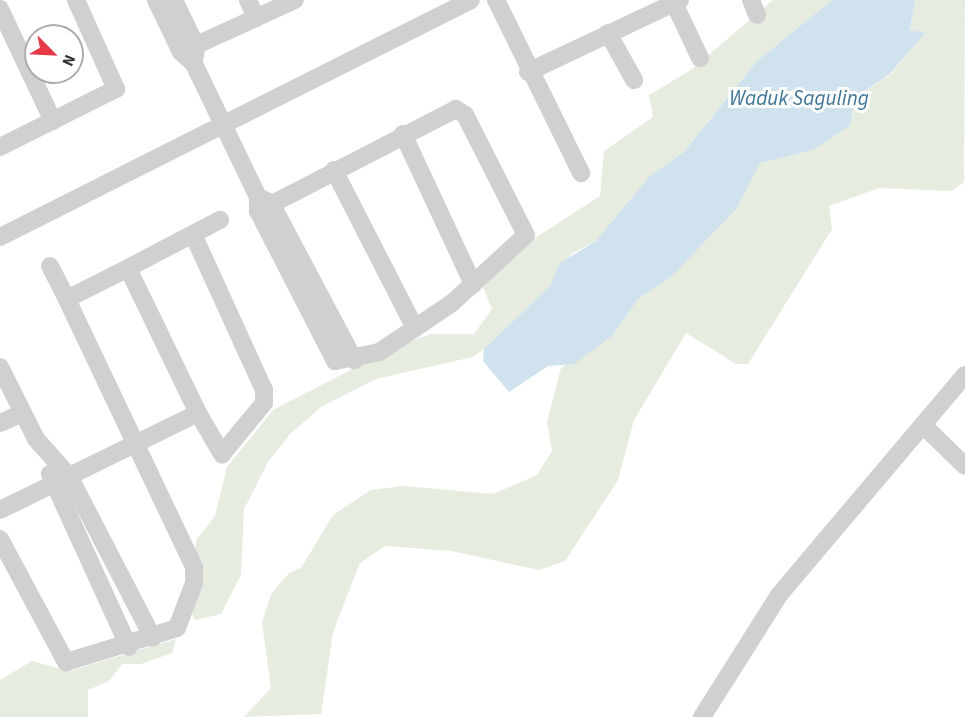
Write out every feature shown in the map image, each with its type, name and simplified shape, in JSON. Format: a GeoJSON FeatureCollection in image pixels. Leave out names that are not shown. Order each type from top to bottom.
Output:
{"type":"FeatureCollection","features":[{"type":"Feature","properties":{"kind":"street"},"geometry":{"type":"LineString","coordinates":[[0,147],[116,90],[76,0]]}},
{"type":"Feature","properties":{"kind":"street"},"geometry":{"type":"LineString","coordinates":[[156,0],[190,54]]}},
{"type":"Feature","properties":{"kind":"street"},"geometry":{"type":"LineString","coordinates":[[174,0],[190,54],[222,125],[262,204],[354,360],[415,328],[473,284],[524,240],[525,229],[462,112],[452,110],[262,204]]}},
{"type":"Feature","properties":{"kind":"street"},"geometry":{"type":"LineString","coordinates":[[248,0],[256,18]]}},
{"type":"Feature","properties":{"kind":"street"},"geometry":{"type":"LineString","coordinates":[[190,54],[256,18],[295,0]]}},
{"type":"Feature","properties":{"kind":"street"},"geometry":{"type":"LineString","coordinates":[[0,237],[471,0]]}},
{"type":"Feature","properties":{"kind":"street"},"geometry":{"type":"LineString","coordinates":[[496,0],[528,72],[581,173]]}},
{"type":"Feature","properties":{"kind":"street"},"geometry":{"type":"LineString","coordinates":[[528,72],[677,2],[700,58]]}},
{"type":"Feature","properties":{"kind":"street"},"geometry":{"type":"LineString","coordinates":[[0,9],[52,121]]}},
{"type":"Feature","properties":{"kind":"street"},"geometry":{"type":"LineString","coordinates":[[608,33],[634,80]]}},
{"type":"Feature","properties":{"kind":"street"},"geometry":{"type":"LineString","coordinates":[[403,134],[473,284]]}},
{"type":"Feature","properties":{"kind":"street"},"geometry":{"type":"LineString","coordinates":[[334,170],[415,328]]}},
{"type":"Feature","properties":{"kind":"street"},"geometry":{"type":"LineString","coordinates":[[67,299],[220,220]]}},
{"type":"Feature","properties":{"kind":"street"},"geometry":{"type":"LineString","coordinates":[[128,268],[198,413],[222,454],[266,396],[193,234]]}},
{"type":"Feature","properties":{"kind":"street"},"geometry":{"type":"LineString","coordinates":[[0,539],[66,662],[129,646],[177,628],[195,576],[50,266]]}},
{"type":"Feature","properties":{"kind":"street"},"geometry":{"type":"LineString","coordinates":[[0,368],[22,413],[50,460],[69,476],[153,638]]}},
{"type":"Feature","properties":{"kind":"street"},"geometry":{"type":"LineString","coordinates":[[702,717],[779,594],[965,375]]}},
{"type":"Feature","properties":{"kind":"street"},"geometry":{"type":"LineString","coordinates":[[0,423],[22,413]]}},
{"type":"Feature","properties":{"kind":"street"},"geometry":{"type":"LineString","coordinates":[[0,510],[198,413]]}},
{"type":"Feature","properties":{"kind":"street"},"geometry":{"type":"LineString","coordinates":[[924,426],[965,466]]}},
{"type":"Feature","properties":{"kind":"street"},"geometry":{"type":"LineString","coordinates":[[50,460],[51,485],[129,646]]}},
{"type":"Feature","properties":{"kind":"shaded area"},"geometry":{"type":"Polygon","coordinates":[[[773,0],[832,0],[757,61],[684,152],[651,175],[628,208],[596,241],[571,254],[550,286],[484,349],[473,357],[376,379],[321,407],[290,434],[268,462],[244,509],[241,575],[221,614],[195,620],[184,594],[197,539],[215,516],[227,467],[273,410],[397,346],[431,334],[474,334],[492,309],[478,275],[600,196],[604,151],[653,117],[649,95],[691,70],[773,0]]]}},
{"type":"Feature","properties":{"kind":"shaded area"},"geometry":{"type":"Polygon","coordinates":[[[915,0],[965,0],[964,182],[952,191],[879,188],[829,206],[832,229],[748,364],[736,364],[686,333],[634,420],[618,480],[565,561],[539,570],[452,551],[385,546],[360,563],[333,632],[321,714],[244,717],[271,688],[262,623],[271,594],[289,573],[301,568],[333,515],[371,490],[403,486],[493,494],[537,475],[552,451],[547,422],[561,368],[613,335],[638,299],[672,276],[760,163],[813,150],[850,126],[855,97],[891,74],[924,33],[910,31],[915,0]]]}},
{"type":"Feature","properties":{"kind":"shaded area"},"geometry":{"type":"Polygon","coordinates":[[[176,639],[172,653],[141,664],[122,664],[109,681],[88,690],[88,717],[0,717],[0,680],[32,661],[69,671],[176,639]]]}},
{"type":"Feature","properties":{"kind":"water","name":"Waduk Saguling"},"geometry":{"type":"Polygon","coordinates":[[[832,0],[915,0],[910,30],[925,33],[890,74],[855,97],[850,126],[813,150],[760,163],[736,209],[672,276],[638,299],[613,335],[574,364],[548,366],[509,392],[483,361],[484,349],[550,286],[560,263],[596,241],[651,175],[684,152],[757,61],[832,0]]]}}]}
